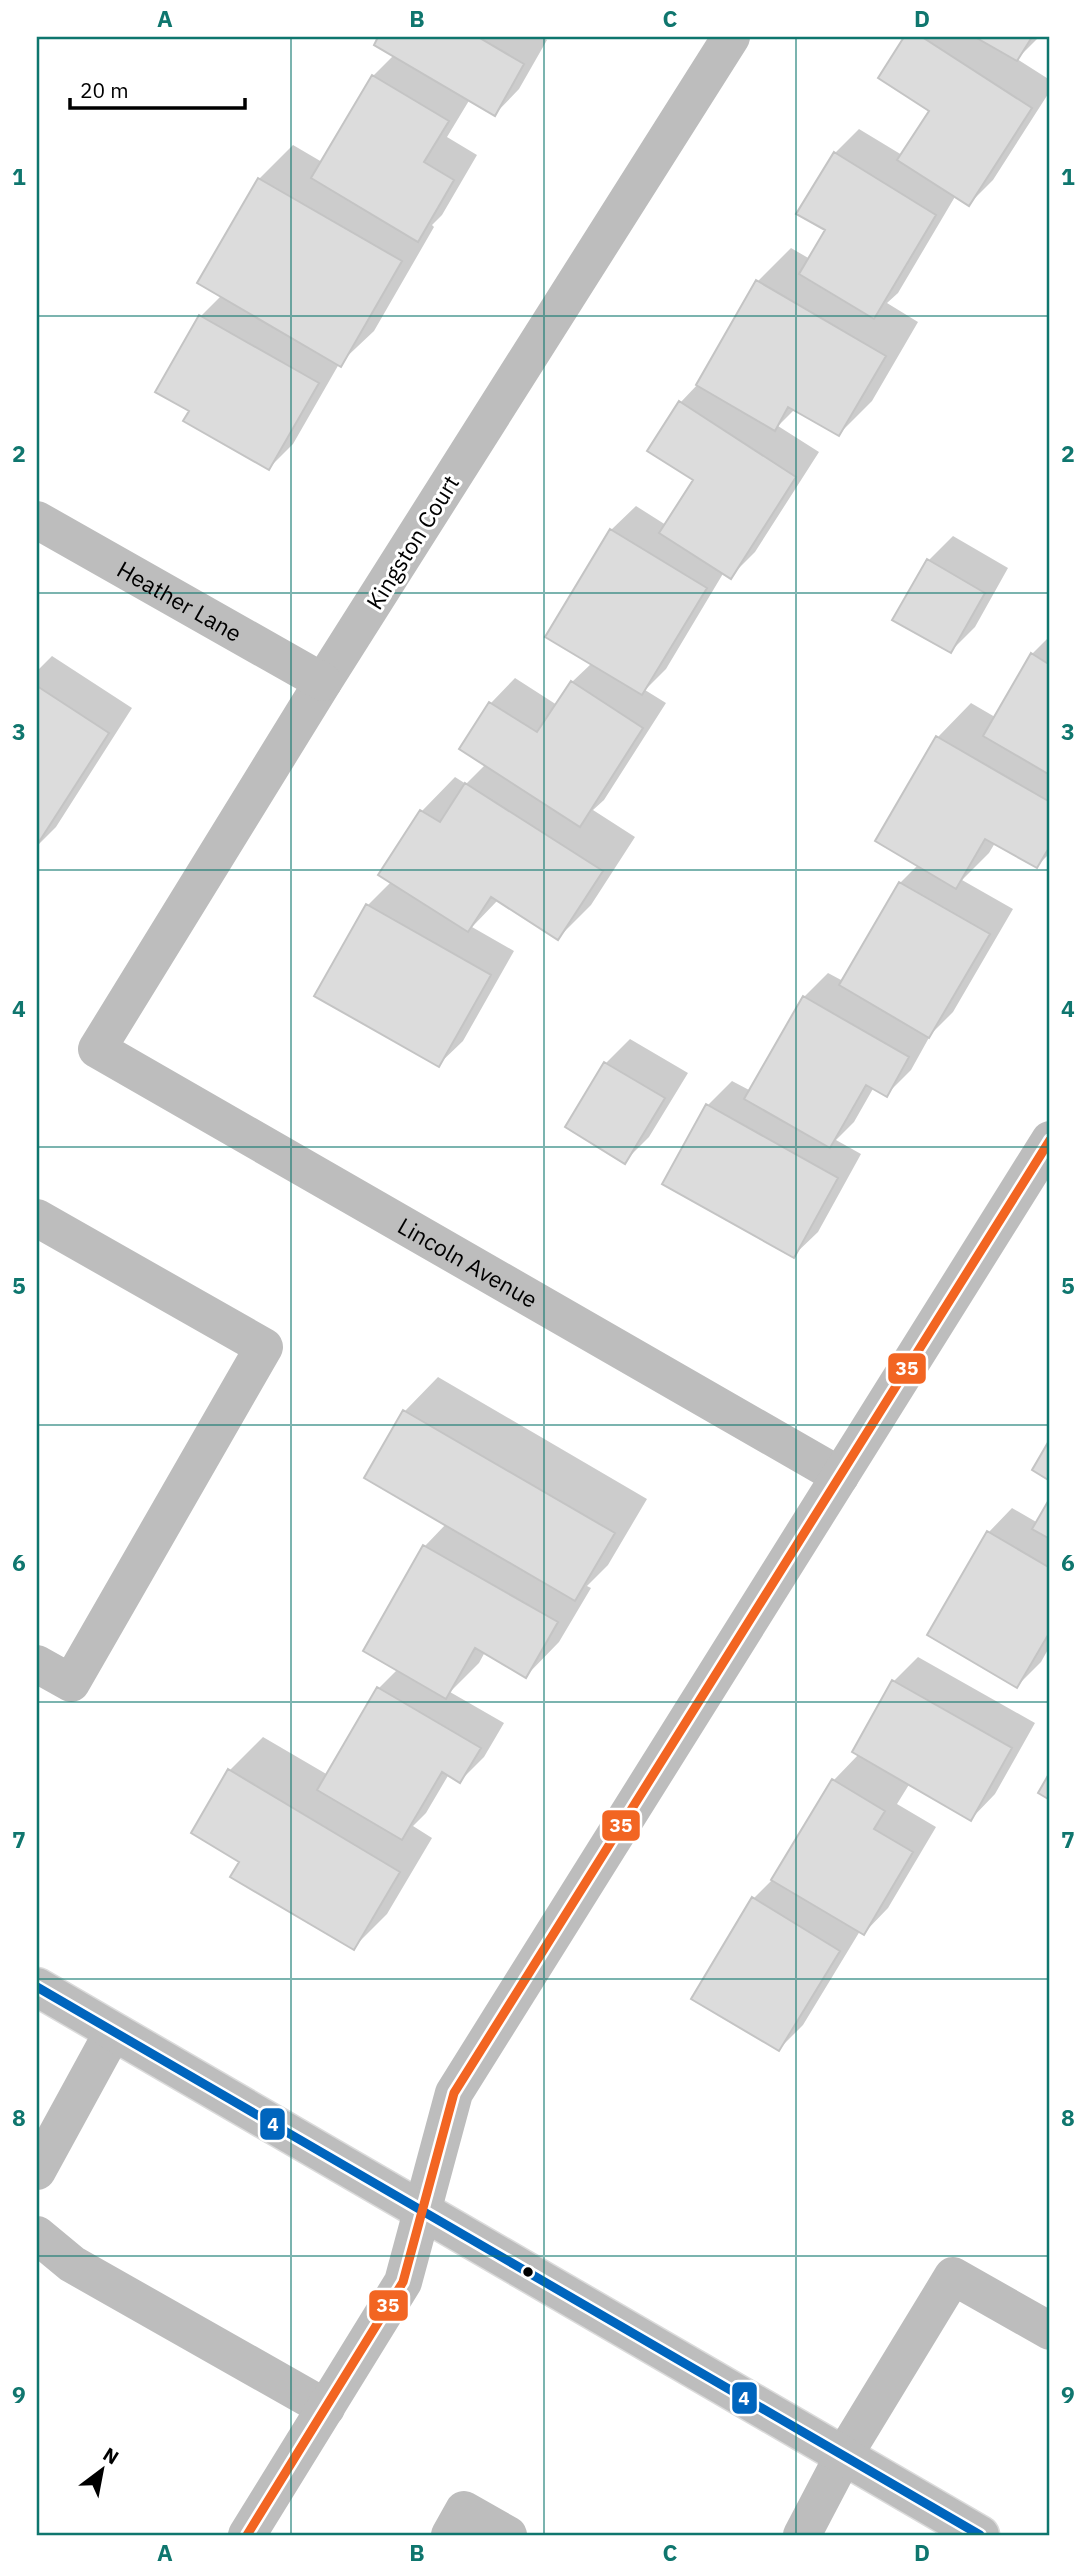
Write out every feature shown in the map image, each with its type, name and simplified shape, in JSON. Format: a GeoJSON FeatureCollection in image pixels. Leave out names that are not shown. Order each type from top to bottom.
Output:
{"type":"FeatureCollection","features":[{"type":"Feature","properties":{"kind":"street","name":"Kingston Court"},"geometry":{"type":"LineString","coordinates":[[97,1049],[323,682],[731,37]]}},
{"type":"Feature","properties":{"kind":"street","name":"Heather Lane"},"geometry":{"type":"LineString","coordinates":[[37,520],[323,682]]}},
{"type":"Feature","properties":{"kind":"street","name":"Lincoln Avenue"},"geometry":{"type":"LineString","coordinates":[[97,1049],[840,1476]]}},
{"type":"Feature","properties":{"kind":"street"},"geometry":{"type":"LineString","coordinates":[[247,2535],[403,2282],[454,2093],[1050,1140]]}},
{"type":"Feature","properties":{"kind":"street"},"geometry":{"type":"LineString","coordinates":[[37,1219],[264,1347],[71,1683],[37,1664]]}},
{"type":"Feature","properties":{"kind":"street"},"geometry":{"type":"LineString","coordinates":[[37,1987],[980,2535]]}},
{"type":"Feature","properties":{"kind":"street"},"geometry":{"type":"LineString","coordinates":[[37,2171],[113,2032]]}},
{"type":"Feature","properties":{"kind":"street"},"geometry":{"type":"LineString","coordinates":[[37,2235],[72,2264],[326,2408]]}},
{"type":"Feature","properties":{"kind":"street"},"geometry":{"type":"LineString","coordinates":[[802,2535],[844,2455],[953,2276],[1050,2331]]}},
{"type":"Feature","properties":{"kind":"street"},"geometry":{"type":"LineString","coordinates":[[450,2535],[464,2510],[509,2535]]}},
{"type":"Feature","properties":{"kind":"building"},"geometry":{"type":"Polygon","coordinates":[[[378,37],[478,37],[524,64],[495,116],[374,45],[378,37]]]}},
{"type":"Feature","properties":{"kind":"building"},"geometry":{"type":"Polygon","coordinates":[[[904,37],[922,37],[1032,108],[969,206],[897,160],[929,111],[878,78],[904,37]]]}},
{"type":"Feature","properties":{"kind":"building"},"geometry":{"type":"Polygon","coordinates":[[[975,37],[1032,37],[1017,61],[975,37]]]}},
{"type":"Feature","properties":{"kind":"building"},"geometry":{"type":"Polygon","coordinates":[[[372,75],[449,121],[424,162],[454,180],[418,242],[311,178],[372,75]]]}},
{"type":"Feature","properties":{"kind":"building"},"geometry":{"type":"Polygon","coordinates":[[[834,152],[936,215],[874,319],[799,274],[825,230],[796,214],[834,152]]]}},
{"type":"Feature","properties":{"kind":"building"},"geometry":{"type":"Polygon","coordinates":[[[258,178],[402,261],[341,367],[197,283],[258,178]]]}},
{"type":"Feature","properties":{"kind":"building"},"geometry":{"type":"Polygon","coordinates":[[[756,280],[886,356],[839,436],[788,407],[775,431],[696,385],[756,280]]]}},
{"type":"Feature","properties":{"kind":"building"},"geometry":{"type":"Polygon","coordinates":[[[199,315],[319,383],[269,470],[183,421],[189,411],[155,392],[199,315]]]}},
{"type":"Feature","properties":{"kind":"building"},"geometry":{"type":"Polygon","coordinates":[[[679,401],[796,477],[731,579],[659,533],[693,480],[647,451],[679,401]]]}},
{"type":"Feature","properties":{"kind":"building"},"geometry":{"type":"Polygon","coordinates":[[[610,529],[707,588],[642,695],[545,637],[610,529]]]}},
{"type":"Feature","properties":{"kind":"building"},"geometry":{"type":"Polygon","coordinates":[[[927,559],[985,593],[951,653],[892,620],[927,559]]]}},
{"type":"Feature","properties":{"kind":"building"},"geometry":{"type":"Polygon","coordinates":[[[1031,653],[1050,665],[1050,775],[983,736],[1031,653]]]}},
{"type":"Feature","properties":{"kind":"building"},"geometry":{"type":"Polygon","coordinates":[[[571,681],[643,728],[580,827],[459,749],[489,702],[537,732],[571,681]]]}},
{"type":"Feature","properties":{"kind":"building"},"geometry":{"type":"Polygon","coordinates":[[[37,686],[109,733],[37,845],[37,686]]]}},
{"type":"Feature","properties":{"kind":"building"},"geometry":{"type":"Polygon","coordinates":[[[936,736],[1050,802],[1050,846],[1037,868],[985,839],[956,889],[875,841],[936,736]]]}},
{"type":"Feature","properties":{"kind":"building"},"geometry":{"type":"Polygon","coordinates":[[[465,783],[603,871],[558,940],[491,897],[468,932],[378,875],[420,810],[440,822],[465,783]]]}},
{"type":"Feature","properties":{"kind":"building"},"geometry":{"type":"Polygon","coordinates":[[[899,882],[990,934],[929,1038],[839,985],[899,882]]]}},
{"type":"Feature","properties":{"kind":"building"},"geometry":{"type":"Polygon","coordinates":[[[366,904],[491,975],[439,1067],[314,996],[366,904]]]}},
{"type":"Feature","properties":{"kind":"building"},"geometry":{"type":"Polygon","coordinates":[[[803,996],[909,1057],[887,1097],[866,1085],[830,1148],[744,1099],[803,996]]]}},
{"type":"Feature","properties":{"kind":"building"},"geometry":{"type":"Polygon","coordinates":[[[604,1062],[665,1098],[625,1164],[565,1127],[604,1062]]]}},
{"type":"Feature","properties":{"kind":"building"},"geometry":{"type":"Polygon","coordinates":[[[706,1104],[838,1178],[794,1258],[662,1184],[706,1104]]]}},
{"type":"Feature","properties":{"kind":"building"},"geometry":{"type":"Polygon","coordinates":[[[403,1410],[615,1533],[575,1601],[364,1478],[403,1410]]]}},
{"type":"Feature","properties":{"kind":"building"},"geometry":{"type":"Polygon","coordinates":[[[1050,1439],[1050,1481],[1032,1470],[1050,1439]]]}},
{"type":"Feature","properties":{"kind":"building"},"geometry":{"type":"Polygon","coordinates":[[[1050,1498],[1050,1539],[1032,1529],[1050,1498]]]}},
{"type":"Feature","properties":{"kind":"building"},"geometry":{"type":"Polygon","coordinates":[[[987,1531],[1050,1568],[1050,1636],[1048,1635],[1017,1688],[927,1635],[987,1531]]]}},
{"type":"Feature","properties":{"kind":"building"},"geometry":{"type":"Polygon","coordinates":[[[423,1545],[558,1622],[526,1678],[475,1648],[446,1699],[363,1651],[423,1545]]]}},
{"type":"Feature","properties":{"kind":"building"},"geometry":{"type":"Polygon","coordinates":[[[892,1680],[1012,1748],[971,1821],[852,1752],[892,1680]]]}},
{"type":"Feature","properties":{"kind":"building"},"geometry":{"type":"Polygon","coordinates":[[[377,1687],[481,1748],[460,1783],[442,1772],[402,1840],[317,1790],[377,1687]]]}},
{"type":"Feature","properties":{"kind":"building"},"geometry":{"type":"Polygon","coordinates":[[[228,1769],[400,1872],[354,1950],[230,1877],[239,1862],[191,1833],[228,1769]]]}},
{"type":"Feature","properties":{"kind":"building"},"geometry":{"type":"Polygon","coordinates":[[[1050,1772],[1050,1800],[1038,1793],[1050,1772]]]}},
{"type":"Feature","properties":{"kind":"building"},"geometry":{"type":"Polygon","coordinates":[[[832,1779],[885,1811],[874,1829],[913,1852],[864,1935],[771,1880],[832,1779]]]}},
{"type":"Feature","properties":{"kind":"building"},"geometry":{"type":"Polygon","coordinates":[[[752,1897],[840,1951],[779,2051],[691,1999],[752,1897]]]}},
{"type":"Feature","properties":{"kind":"transit line","name":"35"},"geometry":{"type":"LineString","coordinates":[[247,2535],[403,2282],[454,2093],[1050,1140]]}},
{"type":"Feature","properties":{"kind":"transit line","name":"4"},"geometry":{"type":"LineString","coordinates":[[37,1987],[980,2535]]}}]}
